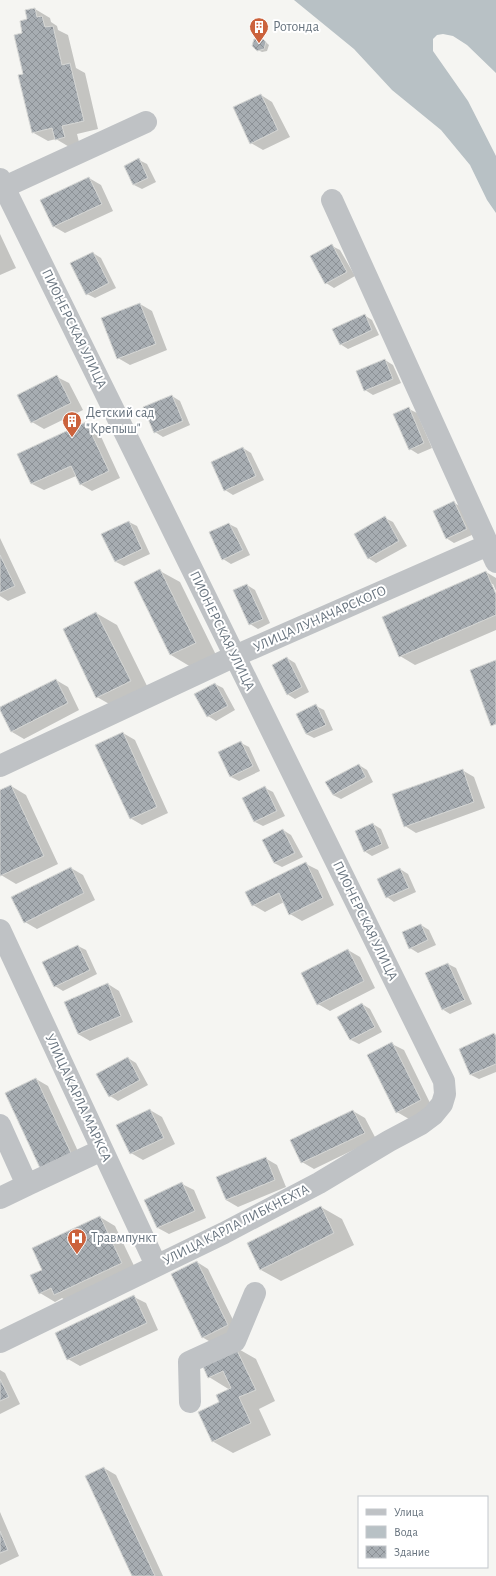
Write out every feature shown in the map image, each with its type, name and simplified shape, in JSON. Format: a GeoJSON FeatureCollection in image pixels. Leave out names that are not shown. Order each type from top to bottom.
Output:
{"type":"FeatureCollection","features":[{"type":"Feature","properties":{"kind":"street"},"geometry":{"type":"LineString","coordinates":[[1,185],[146,122]]}},
{"type":"Feature","properties":{"kind":"street","name":"ПИОНЕРСКАЯ УЛИЦА"},"geometry":{"type":"LineString","coordinates":[[1,185],[235,656],[444,1082]]}},
{"type":"Feature","properties":{"kind":"street"},"geometry":{"type":"LineString","coordinates":[[332,200],[492,553]]}},
{"type":"Feature","properties":{"kind":"street","name":"УЛИЦА ЛУНАЧАРСКОГО"},"geometry":{"type":"LineString","coordinates":[[0,766],[235,656],[492,553]]}},
{"type":"Feature","properties":{"kind":"street","name":"УЛИЦА КАРЛА МАРКСА"},"geometry":{"type":"LineString","coordinates":[[0,930],[156,1265]]}},
{"type":"Feature","properties":{"kind":"street","name":"УЛИЦА КАРЛА ЛИБКНЕХТА"},"geometry":{"type":"LineString","coordinates":[[0,1342],[319,1183],[389,1141],[421,1124],[442,1104],[445,1094],[444,1082]]}},
{"type":"Feature","properties":{"kind":"street"},"geometry":{"type":"LineString","coordinates":[[0,1125],[27,1185]]}},
{"type":"Feature","properties":{"kind":"street"},"geometry":{"type":"LineString","coordinates":[[0,1198],[102,1150]]}},
{"type":"Feature","properties":{"kind":"street"},"geometry":{"type":"LineString","coordinates":[[190,1402],[189,1362],[235,1341],[255,1293]]}},
{"type":"Feature","properties":{"kind":"water"},"geometry":{"type":"Polygon","coordinates":[[[294,0],[496,0],[496,73],[467,45],[453,36],[443,34],[437,35],[433,39],[433,51],[468,101],[496,156],[496,213],[487,200],[470,165],[441,130],[392,90],[354,49],[294,0]]]}},
{"type":"Feature","properties":{"kind":"building"},"geometry":{"type":"Polygon","coordinates":[[[35,8],[37,17],[42,16],[45,27],[53,26],[62,65],[70,63],[84,121],[62,126],[65,137],[55,140],[52,128],[32,133],[18,75],[23,74],[14,35],[22,33],[20,21],[27,19],[25,10],[35,8]]]}},
{"type":"Feature","properties":{"kind":"building","name":"Ротонда"},"geometry":{"type":"Polygon","coordinates":[[[261,37],[266,42],[264,49],[257,51],[252,46],[254,39],[261,37]]]}},
{"type":"Feature","properties":{"kind":"building"},"geometry":{"type":"Polygon","coordinates":[[[261,94],[278,130],[250,144],[233,107],[261,94]]]}},
{"type":"Feature","properties":{"kind":"building"},"geometry":{"type":"Polygon","coordinates":[[[139,158],[148,178],[133,185],[124,166],[139,158]]]}},
{"type":"Feature","properties":{"kind":"building"},"geometry":{"type":"Polygon","coordinates":[[[89,177],[102,204],[53,227],[40,200],[89,177]]]}},
{"type":"Feature","properties":{"kind":"building"},"geometry":{"type":"Polygon","coordinates":[[[332,244],[347,272],[325,284],[310,256],[332,244]]]}},
{"type":"Feature","properties":{"kind":"building"},"geometry":{"type":"Polygon","coordinates":[[[93,252],[109,283],[86,295],[70,263],[93,252]]]}},
{"type":"Feature","properties":{"kind":"building"},"geometry":{"type":"Polygon","coordinates":[[[140,303],[156,344],[117,359],[101,318],[140,303]]]}},
{"type":"Feature","properties":{"kind":"building"},"geometry":{"type":"Polygon","coordinates":[[[365,314],[372,330],[340,345],[332,329],[365,314]]]}},
{"type":"Feature","properties":{"kind":"building"},"geometry":{"type":"Polygon","coordinates":[[[385,359],[393,379],[364,391],[356,371],[385,359]]]}},
{"type":"Feature","properties":{"kind":"building"},"geometry":{"type":"Polygon","coordinates":[[[57,375],[71,403],[31,423],[17,395],[57,375]]]}},
{"type":"Feature","properties":{"kind":"building"},"geometry":{"type":"Polygon","coordinates":[[[172,395],[183,421],[154,433],[143,407],[172,395]]]}},
{"type":"Feature","properties":{"kind":"building"},"geometry":{"type":"Polygon","coordinates":[[[409,407],[424,443],[409,450],[393,414],[409,407]]]}},
{"type":"Feature","properties":{"kind":"building","name":"Детский сад \"Крепыш\""},"geometry":{"type":"Polygon","coordinates":[[[86,422],[109,471],[80,485],[71,466],[31,484],[17,454],[86,422]]]}},
{"type":"Feature","properties":{"kind":"building"},"geometry":{"type":"Polygon","coordinates":[[[243,447],[256,476],[224,491],[211,462],[243,447]]]}},
{"type":"Feature","properties":{"kind":"building"},"geometry":{"type":"Polygon","coordinates":[[[454,501],[467,529],[446,539],[433,511],[454,501]]]}},
{"type":"Feature","properties":{"kind":"building"},"geometry":{"type":"Polygon","coordinates":[[[385,516],[399,541],[368,559],[354,534],[385,516]]]}},
{"type":"Feature","properties":{"kind":"building"},"geometry":{"type":"Polygon","coordinates":[[[129,521],[142,549],[115,562],[101,534],[129,521]]]}},
{"type":"Feature","properties":{"kind":"building"},"geometry":{"type":"Polygon","coordinates":[[[229,523],[243,550],[222,560],[209,532],[229,523]]]}},
{"type":"Feature","properties":{"kind":"building"},"geometry":{"type":"Polygon","coordinates":[[[0,555],[15,586],[0,593],[0,555]]]}},
{"type":"Feature","properties":{"kind":"building"},"geometry":{"type":"Polygon","coordinates":[[[160,569],[196,643],[170,655],[134,582],[160,569]]]}},
{"type":"Feature","properties":{"kind":"building"},"geometry":{"type":"Polygon","coordinates":[[[486,571],[496,594],[496,615],[399,657],[382,617],[486,571]]]}},
{"type":"Feature","properties":{"kind":"building"},"geometry":{"type":"Polygon","coordinates":[[[247,584],[263,619],[249,625],[233,590],[247,584]]]}},
{"type":"Feature","properties":{"kind":"building"},"geometry":{"type":"Polygon","coordinates":[[[96,612],[131,681],[96,698],[63,629],[96,612]]]}},
{"type":"Feature","properties":{"kind":"building"},"geometry":{"type":"Polygon","coordinates":[[[287,657],[302,687],[287,695],[272,665],[287,657]]]}},
{"type":"Feature","properties":{"kind":"building"},"geometry":{"type":"Polygon","coordinates":[[[496,660],[496,724],[491,726],[470,670],[496,660]]]}},
{"type":"Feature","properties":{"kind":"building"},"geometry":{"type":"Polygon","coordinates":[[[56,679],[68,703],[11,732],[0,710],[0,707],[56,679]]]}},
{"type":"Feature","properties":{"kind":"building"},"geometry":{"type":"Polygon","coordinates":[[[215,683],[228,706],[207,717],[194,694],[215,683]]]}},
{"type":"Feature","properties":{"kind":"building"},"geometry":{"type":"Polygon","coordinates":[[[316,704],[326,725],[306,734],[296,714],[316,704]]]}},
{"type":"Feature","properties":{"kind":"building"},"geometry":{"type":"Polygon","coordinates":[[[123,732],[157,807],[130,819],[95,745],[123,732]]]}},
{"type":"Feature","properties":{"kind":"building"},"geometry":{"type":"Polygon","coordinates":[[[241,741],[253,766],[230,777],[218,752],[241,741]]]}},
{"type":"Feature","properties":{"kind":"building"},"geometry":{"type":"Polygon","coordinates":[[[359,764],[366,777],[333,795],[325,782],[359,764]]]}},
{"type":"Feature","properties":{"kind":"building"},"geometry":{"type":"Polygon","coordinates":[[[463,769],[474,802],[404,827],[392,794],[463,769]]]}},
{"type":"Feature","properties":{"kind":"building"},"geometry":{"type":"Polygon","coordinates":[[[11,785],[44,856],[0,876],[0,790],[11,785]]]}},
{"type":"Feature","properties":{"kind":"building"},"geometry":{"type":"Polygon","coordinates":[[[265,786],[277,811],[254,822],[242,798],[265,786]]]}},
{"type":"Feature","properties":{"kind":"building"},"geometry":{"type":"Polygon","coordinates":[[[373,823],[382,844],[364,852],[355,831],[373,823]]]}},
{"type":"Feature","properties":{"kind":"building"},"geometry":{"type":"Polygon","coordinates":[[[283,829],[295,853],[274,863],[262,840],[283,829]]]}},
{"type":"Feature","properties":{"kind":"building"},"geometry":{"type":"Polygon","coordinates":[[[306,862],[323,898],[289,915],[279,893],[252,906],[245,892],[306,862]]]}},
{"type":"Feature","properties":{"kind":"building"},"geometry":{"type":"Polygon","coordinates":[[[71,867],[84,893],[24,923],[11,897],[71,867]]]}},
{"type":"Feature","properties":{"kind":"building"},"geometry":{"type":"Polygon","coordinates":[[[400,868],[409,888],[386,898],[377,879],[400,868]]]}},
{"type":"Feature","properties":{"kind":"building"},"geometry":{"type":"Polygon","coordinates":[[[421,924],[428,940],[409,949],[402,932],[421,924]]]}},
{"type":"Feature","properties":{"kind":"building"},"geometry":{"type":"Polygon","coordinates":[[[78,945],[90,970],[54,987],[42,962],[78,945]]]}},
{"type":"Feature","properties":{"kind":"building"},"geometry":{"type":"Polygon","coordinates":[[[348,949],[364,981],[317,1005],[301,973],[348,949]]]}},
{"type":"Feature","properties":{"kind":"building"},"geometry":{"type":"Polygon","coordinates":[[[448,963],[465,1000],[442,1010],[425,973],[448,963]]]}},
{"type":"Feature","properties":{"kind":"building"},"geometry":{"type":"Polygon","coordinates":[[[108,983],[121,1016],[78,1034],[64,1002],[108,983]]]}},
{"type":"Feature","properties":{"kind":"building"},"geometry":{"type":"Polygon","coordinates":[[[362,1003],[375,1027],[350,1040],[337,1017],[362,1003]]]}},
{"type":"Feature","properties":{"kind":"building"},"geometry":{"type":"Polygon","coordinates":[[[494,1033],[496,1037],[496,1064],[470,1075],[459,1049],[494,1033]]]}},
{"type":"Feature","properties":{"kind":"building"},"geometry":{"type":"Polygon","coordinates":[[[392,1042],[421,1100],[396,1113],[367,1055],[392,1042]]]}},
{"type":"Feature","properties":{"kind":"building"},"geometry":{"type":"Polygon","coordinates":[[[128,1057],[140,1080],[109,1097],[96,1074],[128,1057]]]}},
{"type":"Feature","properties":{"kind":"building"},"geometry":{"type":"Polygon","coordinates":[[[36,1078],[71,1153],[40,1168],[5,1093],[36,1078]]]}},
{"type":"Feature","properties":{"kind":"building"},"geometry":{"type":"Polygon","coordinates":[[[150,1109],[164,1138],[130,1154],[116,1125],[150,1109]]]}},
{"type":"Feature","properties":{"kind":"building"},"geometry":{"type":"Polygon","coordinates":[[[353,1110],[365,1133],[301,1163],[290,1140],[353,1110]]]}},
{"type":"Feature","properties":{"kind":"building"},"geometry":{"type":"Polygon","coordinates":[[[266,1157],[275,1180],[226,1200],[216,1177],[266,1157]]]}},
{"type":"Feature","properties":{"kind":"building"},"geometry":{"type":"Polygon","coordinates":[[[182,1182],[195,1211],[157,1228],[144,1200],[182,1182]]]}},
{"type":"Feature","properties":{"kind":"building"},"geometry":{"type":"Polygon","coordinates":[[[321,1206],[334,1233],[260,1270],[247,1243],[321,1206]]]}},
{"type":"Feature","properties":{"kind":"building","name":"Травмпункт"},"geometry":{"type":"Polygon","coordinates":[[[100,1216],[122,1263],[54,1295],[51,1288],[39,1294],[30,1275],[42,1270],[32,1248],[100,1216]]]}},
{"type":"Feature","properties":{"kind":"building"},"geometry":{"type":"Polygon","coordinates":[[[197,1261],[228,1325],[202,1338],[171,1274],[197,1261]]]}},
{"type":"Feature","properties":{"kind":"building"},"geometry":{"type":"Polygon","coordinates":[[[134,1295],[147,1323],[67,1360],[55,1333],[134,1295]]]}},
{"type":"Feature","properties":{"kind":"building"},"geometry":{"type":"Polygon","coordinates":[[[235,1346],[256,1390],[239,1397],[251,1423],[212,1442],[198,1412],[219,1402],[216,1395],[231,1388],[223,1371],[208,1378],[201,1362],[235,1346]]]}},
{"type":"Feature","properties":{"kind":"building"},"geometry":{"type":"Polygon","coordinates":[[[0,1379],[9,1397],[0,1401],[0,1379]]]}},
{"type":"Feature","properties":{"kind":"building"},"geometry":{"type":"Polygon","coordinates":[[[104,1467],[155,1576],[132,1576],[85,1476],[104,1467]]]}},
{"type":"Feature","properties":{"kind":"building"},"geometry":{"type":"Polygon","coordinates":[[[0,1531],[8,1550],[0,1553],[0,1531]]]}},
{"type":"Feature","properties":{"kind":"place","name":"Ротонда"},"geometry":{"type":"Point","coordinates":[259,44]}},
{"type":"Feature","properties":{"kind":"place","name":"Детский сад \"Крепыш\""},"geometry":{"type":"Point","coordinates":[72,438]}},
{"type":"Feature","properties":{"kind":"place","name":"Травмпункт"},"geometry":{"type":"Point","coordinates":[77,1255]}}]}
